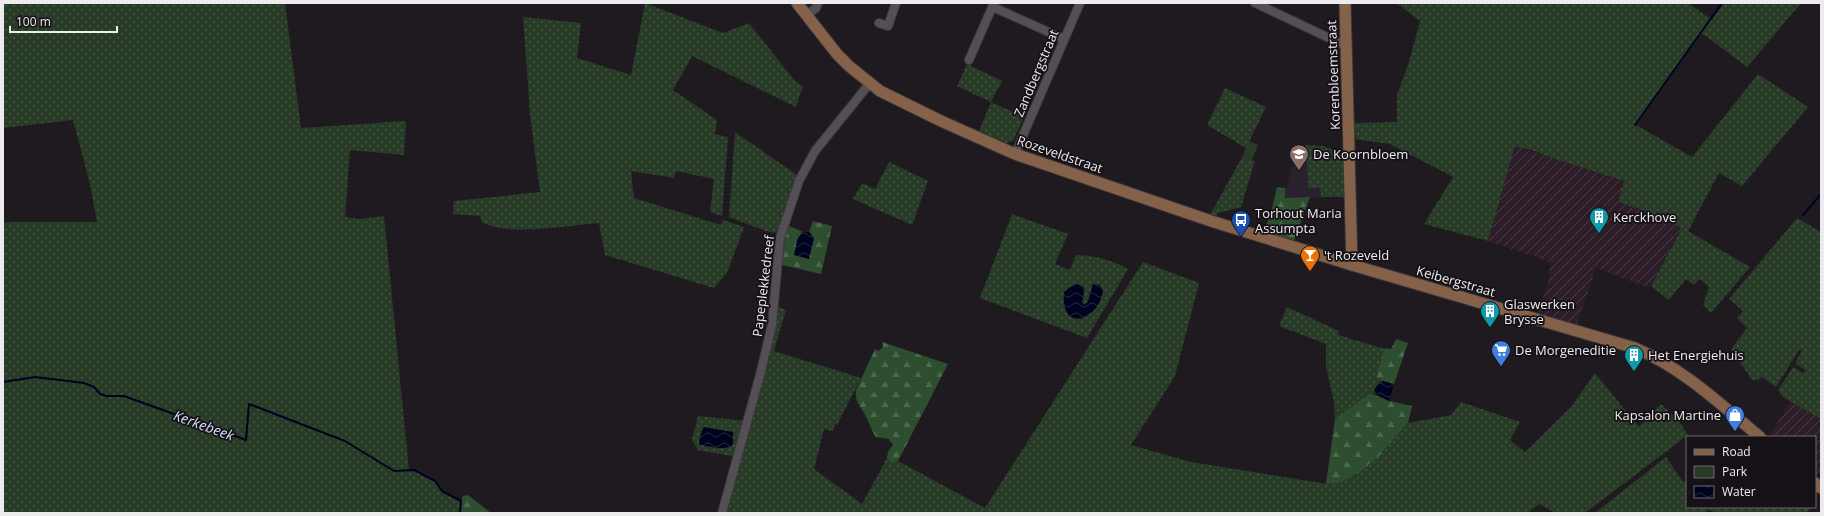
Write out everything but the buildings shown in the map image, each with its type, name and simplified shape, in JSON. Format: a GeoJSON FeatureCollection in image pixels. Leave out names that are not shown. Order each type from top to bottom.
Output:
{"type":"FeatureCollection","features":[{"type":"Feature","properties":{"kind":"street","name":"Rozeveldstraat"},"geometry":{"type":"LineString","coordinates":[[798,3],[837,54],[870,83],[889,96],[941,122],[1015,154],[1212,221],[1352,266]]}},
{"type":"Feature","properties":{"kind":"street"},"geometry":{"type":"LineString","coordinates":[[807,15],[816,8],[818,3]]}},
{"type":"Feature","properties":{"kind":"street"},"geometry":{"type":"LineString","coordinates":[[879,24],[888,26],[896,3]]}},
{"type":"Feature","properties":{"kind":"street","name":"Zandbergstraat"},"geometry":{"type":"LineString","coordinates":[[1015,154],[1080,3]]}},
{"type":"Feature","properties":{"kind":"street"},"geometry":{"type":"LineString","coordinates":[[1255,3],[1346,46]]}},
{"type":"Feature","properties":{"kind":"street","name":"Korenbloemstraat"},"geometry":{"type":"LineString","coordinates":[[1344,3],[1352,266]]}},
{"type":"Feature","properties":{"kind":"street"},"geometry":{"type":"LineString","coordinates":[[969,60],[994,5],[1064,39]]}},
{"type":"Feature","properties":{"kind":"street","name":"Papeplekkedreef"},"geometry":{"type":"LineString","coordinates":[[722,513],[760,375],[772,325],[780,238],[799,181],[815,151],[870,83]]}},
{"type":"Feature","properties":{"kind":"street","name":"Keibergstraat"},"geometry":{"type":"LineString","coordinates":[[1352,266],[1635,348],[1672,366],[1759,436]]}},
{"type":"Feature","properties":{"kind":"shaded area"},"geometry":{"type":"Polygon","coordinates":[[[1515,146],[1624,181],[1618,202],[1638,208],[1682,228],[1649,288],[1596,268],[1577,325],[1538,314],[1549,278],[1550,262],[1488,241],[1515,146]]]}},
{"type":"Feature","properties":{"kind":"shaded area","name":"De Koornbloem"},"geometry":{"type":"Polygon","coordinates":[[[1306,150],[1308,187],[1320,188],[1321,197],[1285,198],[1285,188],[1289,187],[1288,175],[1291,175],[1291,168],[1294,167],[1294,151],[1306,150]]]}},
{"type":"Feature","properties":{"kind":"shaded area"},"geometry":{"type":"Polygon","coordinates":[[[1791,401],[1821,419],[1821,470],[1816,476],[1816,436],[1769,436],[1791,401]]]}},
{"type":"Feature","properties":{"kind":"green space"},"geometry":{"type":"Polygon","coordinates":[[[3,3],[285,3],[301,128],[406,121],[404,155],[350,150],[345,217],[361,219],[384,216],[409,470],[414,470],[435,481],[442,491],[461,501],[460,513],[3,513],[3,223],[97,222],[90,184],[73,120],[3,128],[3,3]]]}},
{"type":"Feature","properties":{"kind":"green space"},"geometry":{"type":"Polygon","coordinates":[[[645,3],[723,33],[749,23],[795,81],[803,86],[796,107],[692,56],[673,90],[717,120],[715,134],[728,137],[722,216],[710,212],[714,179],[676,171],[674,178],[631,171],[634,198],[721,225],[723,220],[744,227],[727,273],[714,288],[605,255],[599,223],[556,228],[506,229],[482,222],[480,216],[453,214],[454,201],[540,192],[530,114],[523,17],[581,23],[577,58],[631,75],[645,3]]]}},
{"type":"Feature","properties":{"kind":"green space"},"geometry":{"type":"Polygon","coordinates":[[[1396,3],[1688,3],[1712,20],[1724,3],[1801,3],[1747,67],[1706,36],[1701,34],[1636,125],[1692,157],[1758,74],[1808,107],[1742,186],[1719,173],[1688,231],[1750,267],[1711,313],[1703,305],[1709,287],[1700,279],[1694,285],[1686,279],[1669,300],[1651,286],[1682,228],[1638,208],[1618,202],[1624,181],[1534,151],[1515,146],[1488,241],[1424,224],[1453,177],[1390,144],[1354,139],[1354,123],[1397,122],[1397,95],[1409,62],[1420,21],[1396,3]]]}},
{"type":"Feature","properties":{"kind":"green space"},"geometry":{"type":"Polygon","coordinates":[[[967,64],[1002,81],[991,102],[957,86],[967,64]]]}},
{"type":"Feature","properties":{"kind":"green space"},"geometry":{"type":"Polygon","coordinates":[[[1225,88],[1266,107],[1246,148],[1207,125],[1225,88]]]}},
{"type":"Feature","properties":{"kind":"green space"},"geometry":{"type":"Polygon","coordinates":[[[991,102],[1024,117],[1013,141],[1006,143],[979,131],[991,102]]]}},
{"type":"Feature","properties":{"kind":"green space"},"geometry":{"type":"Polygon","coordinates":[[[735,132],[797,175],[781,227],[776,232],[769,232],[729,217],[735,132]]]}},
{"type":"Feature","properties":{"kind":"green space"},"geometry":{"type":"Polygon","coordinates":[[[1249,141],[1258,145],[1252,160],[1242,157],[1249,141]]]}},
{"type":"Feature","properties":{"kind":"green space"},"geometry":{"type":"Polygon","coordinates":[[[1306,145],[1323,146],[1344,153],[1345,197],[1321,197],[1320,188],[1308,188],[1306,145]]]}},
{"type":"Feature","properties":{"kind":"green space"},"geometry":{"type":"Polygon","coordinates":[[[1242,157],[1255,161],[1241,207],[1218,213],[1216,217],[1210,215],[1242,157]]]}},
{"type":"Feature","properties":{"kind":"green space"},"geometry":{"type":"Polygon","coordinates":[[[889,162],[928,181],[912,225],[853,199],[862,183],[875,189],[889,162]]]}},
{"type":"Feature","properties":{"kind":"green space"},"geometry":{"type":"Polygon","coordinates":[[[1277,187],[1285,188],[1285,198],[1310,197],[1294,241],[1263,231],[1270,217],[1277,187]]]}},
{"type":"Feature","properties":{"kind":"green space"},"geometry":{"type":"Polygon","coordinates":[[[1012,214],[1068,234],[1055,264],[1070,270],[1076,255],[1084,255],[1097,257],[1128,269],[1087,338],[980,298],[1012,214]],[[1070,287],[1086,317],[1099,302],[1090,291],[1088,301],[1084,305],[1082,302],[1084,296],[1070,287]]]}},
{"type":"Feature","properties":{"kind":"green space"},"geometry":{"type":"Polygon","coordinates":[[[1797,218],[1821,232],[1821,419],[1783,397],[1778,390],[1793,367],[1803,373],[1806,370],[1796,364],[1796,361],[1802,351],[1799,350],[1776,387],[1762,377],[1758,380],[1752,380],[1731,349],[1747,328],[1737,318],[1743,311],[1729,299],[1797,218]]]}},
{"type":"Feature","properties":{"kind":"green space"},"geometry":{"type":"Polygon","coordinates":[[[813,221],[832,226],[821,274],[778,264],[787,225],[803,232],[800,234],[812,235],[809,232],[813,221]]]}},
{"type":"Feature","properties":{"kind":"green space"},"geometry":{"type":"Polygon","coordinates":[[[1143,262],[1199,283],[1175,376],[1131,445],[1191,462],[1327,484],[1341,482],[1360,472],[1379,456],[1408,423],[1451,415],[1461,402],[1520,422],[1510,440],[1525,452],[1571,407],[1595,373],[1639,427],[1661,404],[1678,420],[1688,435],[1585,513],[1556,513],[1539,504],[1528,513],[722,513],[737,457],[698,450],[692,440],[698,416],[747,421],[773,305],[786,310],[774,351],[861,378],[837,425],[835,424],[833,431],[824,429],[814,469],[862,504],[887,458],[891,463],[898,461],[985,508],[1143,262]]]}},
{"type":"Feature","properties":{"kind":"green space"},"geometry":{"type":"Polygon","coordinates":[[[1287,307],[1339,331],[1338,335],[1385,349],[1376,377],[1383,381],[1379,383],[1374,390],[1376,394],[1370,393],[1335,419],[1334,402],[1326,367],[1326,344],[1279,326],[1287,307]]]}},
{"type":"Feature","properties":{"kind":"green space"},"geometry":{"type":"Polygon","coordinates":[[[1396,339],[1408,343],[1394,384],[1376,377],[1385,348],[1391,349],[1396,339]]]}},
{"type":"Feature","properties":{"kind":"green space"},"geometry":{"type":"Polygon","coordinates":[[[882,342],[948,364],[898,461],[891,463],[887,458],[888,452],[893,445],[889,439],[876,437],[856,398],[856,390],[875,349],[878,351],[883,347],[882,342]]]}},
{"type":"Feature","properties":{"kind":"green space"},"geometry":{"type":"Polygon","coordinates":[[[1370,393],[1389,401],[1412,406],[1408,423],[1379,456],[1360,472],[1341,482],[1326,484],[1335,419],[1370,393]]]}},
{"type":"Feature","properties":{"kind":"green space"},"geometry":{"type":"Polygon","coordinates":[[[1666,457],[1683,482],[1686,481],[1686,508],[1811,508],[1806,513],[1714,513],[1709,509],[1704,513],[1595,513],[1666,457]]]}},
{"type":"Feature","properties":{"kind":"green space"},"geometry":{"type":"Polygon","coordinates":[[[468,495],[491,513],[460,513],[463,496],[468,495]]]}},
{"type":"Feature","properties":{"kind":"water"},"geometry":{"type":"Polygon","coordinates":[[[803,232],[809,232],[814,238],[809,259],[794,255],[798,239],[803,232]]]}},
{"type":"Feature","properties":{"kind":"water"},"geometry":{"type":"Polygon","coordinates":[[[1077,284],[1083,286],[1084,291],[1082,302],[1084,305],[1089,298],[1093,284],[1100,285],[1103,291],[1100,302],[1094,310],[1087,316],[1073,318],[1068,314],[1064,305],[1064,292],[1077,284]]]}},
{"type":"Feature","properties":{"kind":"water"},"geometry":{"type":"Polygon","coordinates":[[[1383,381],[1394,384],[1389,401],[1376,394],[1374,390],[1379,383],[1383,381]]]}},
{"type":"Feature","properties":{"kind":"water"},"geometry":{"type":"Polygon","coordinates":[[[704,427],[733,432],[733,444],[726,448],[700,445],[699,442],[704,427]]]}},
{"type":"Feature","properties":{"kind":"waterway"},"geometry":{"type":"LineString","coordinates":[[1635,125],[1722,3]]}},
{"type":"Feature","properties":{"kind":"waterway"},"geometry":{"type":"LineString","coordinates":[[1803,215],[1821,194]]}},
{"type":"Feature","properties":{"kind":"waterway","name":"Kerkebeek"},"geometry":{"type":"LineString","coordinates":[[3,382],[35,377],[84,383],[94,387],[100,394],[107,396],[124,396],[246,440],[249,404],[345,441],[394,471],[414,470],[435,481],[442,491],[461,501],[460,513]]}},
{"type":"Feature","properties":{"kind":"place","name":"De Koornbloem"},"geometry":{"type":"Point","coordinates":[1299,171]}},
{"type":"Feature","properties":{"kind":"place","name":"Kerckhove"},"geometry":{"type":"Point","coordinates":[1599,234]}},
{"type":"Feature","properties":{"kind":"place","name":"Torhout Maria Assumpta"},"geometry":{"type":"Point","coordinates":[1241,237]}},
{"type":"Feature","properties":{"kind":"place","name":"'t Rozeveld"},"geometry":{"type":"Point","coordinates":[1310,272]}},
{"type":"Feature","properties":{"kind":"place","name":"Glaswerken Brysse"},"geometry":{"type":"Point","coordinates":[1490,328]}},
{"type":"Feature","properties":{"kind":"place","name":"De Morgeneditie"},"geometry":{"type":"Point","coordinates":[1501,367]}},
{"type":"Feature","properties":{"kind":"place","name":"Het Energiehuis"},"geometry":{"type":"Point","coordinates":[1634,372]}},
{"type":"Feature","properties":{"kind":"place","name":"Kapsalon Martine"},"geometry":{"type":"Point","coordinates":[1735,432]}}]}
